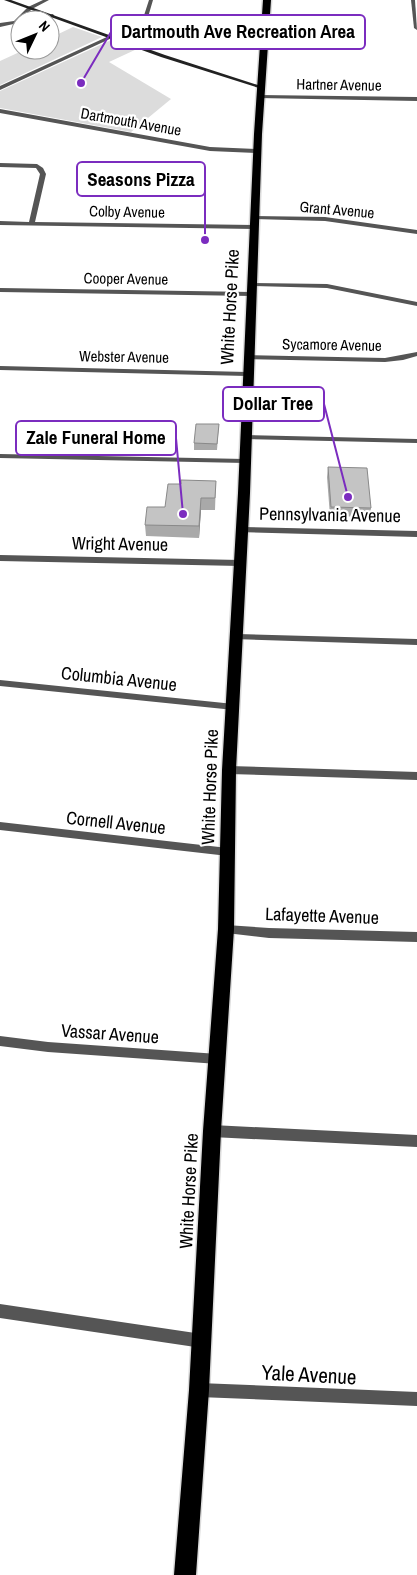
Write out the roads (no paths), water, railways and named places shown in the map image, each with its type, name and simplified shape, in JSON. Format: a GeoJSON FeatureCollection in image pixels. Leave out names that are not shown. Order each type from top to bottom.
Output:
{"type":"FeatureCollection","features":[{"type":"Feature","properties":{"kind":"highway","name":"White Horse Pike"},"geometry":{"type":"LineString","coordinates":[[185,1575],[199,1390],[212,1130],[226,929],[229,770],[234,707],[254,222],[267,0]]}},
{"type":"Feature","properties":{"kind":"street"},"geometry":{"type":"LineString","coordinates":[[6,0],[36,10]]}},
{"type":"Feature","properties":{"kind":"street"},"geometry":{"type":"LineString","coordinates":[[30,8],[47,0]]}},
{"type":"Feature","properties":{"kind":"street"},"geometry":{"type":"LineString","coordinates":[[133,46],[138,41],[151,0]]}},
{"type":"Feature","properties":{"kind":"street"},"geometry":{"type":"LineString","coordinates":[[413,0],[417,28]]}},
{"type":"Feature","properties":{"kind":"street"},"geometry":{"type":"LineString","coordinates":[[60,19],[261,92]]}},
{"type":"Feature","properties":{"kind":"street"},"geometry":{"type":"LineString","coordinates":[[0,88],[111,37]]}},
{"type":"Feature","properties":{"kind":"street","name":"Hartner Avenue"},"geometry":{"type":"LineString","coordinates":[[261,92],[417,98]]}},
{"type":"Feature","properties":{"kind":"street","name":"Dartmouth Avenue"},"geometry":{"type":"LineString","coordinates":[[0,111],[210,149],[258,151]]}},
{"type":"Feature","properties":{"kind":"street"},"geometry":{"type":"LineString","coordinates":[[0,165],[37,166],[42,169],[43,174],[32,223]]}},
{"type":"Feature","properties":{"kind":"street","name":"Grant Avenue"},"geometry":{"type":"LineString","coordinates":[[254,222],[325,219],[417,232]]}},
{"type":"Feature","properties":{"kind":"street","name":"Colby Avenue"},"geometry":{"type":"LineString","coordinates":[[0,222],[254,222]]}},
{"type":"Feature","properties":{"kind":"street","name":"Cooper Avenue"},"geometry":{"type":"LineString","coordinates":[[0,290],[252,290],[327,286],[417,304]]}},
{"type":"Feature","properties":{"kind":"street","name":"Sycamore Avenue"},"geometry":{"type":"LineString","coordinates":[[248,357],[385,360],[416,354]]}},
{"type":"Feature","properties":{"kind":"street","name":"Webster Avenue"},"geometry":{"type":"LineString","coordinates":[[0,368],[247,374]]}},
{"type":"Feature","properties":{"kind":"street"},"geometry":{"type":"LineString","coordinates":[[245,437],[417,441]]}},
{"type":"Feature","properties":{"kind":"street"},"geometry":{"type":"LineString","coordinates":[[0,456],[245,461]]}},
{"type":"Feature","properties":{"kind":"street","name":"Pennsylvania Avenue"},"geometry":{"type":"LineString","coordinates":[[242,530],[417,534]]}},
{"type":"Feature","properties":{"kind":"street","name":"Wright Avenue"},"geometry":{"type":"LineString","coordinates":[[0,558],[240,563]]}},
{"type":"Feature","properties":{"kind":"street"},"geometry":{"type":"LineString","coordinates":[[237,637],[417,642]]}},
{"type":"Feature","properties":{"kind":"street","name":"Columbia Avenue"},"geometry":{"type":"LineString","coordinates":[[0,683],[234,707]]}},
{"type":"Feature","properties":{"kind":"street"},"geometry":{"type":"LineString","coordinates":[[229,770],[417,776]]}},
{"type":"Feature","properties":{"kind":"street","name":"Cornell Avenue"},"geometry":{"type":"LineString","coordinates":[[0,826],[228,852]]}},
{"type":"Feature","properties":{"kind":"street","name":"Lafayette Avenue"},"geometry":{"type":"LineString","coordinates":[[226,929],[269,933],[417,937]]}},
{"type":"Feature","properties":{"kind":"street","name":"Vassar Avenue"},"geometry":{"type":"LineString","coordinates":[[0,1041],[48,1047],[218,1059]]}},
{"type":"Feature","properties":{"kind":"street"},"geometry":{"type":"LineString","coordinates":[[212,1130],[417,1141]]}},
{"type":"Feature","properties":{"kind":"street"},"geometry":{"type":"LineString","coordinates":[[0,1311],[202,1341]]}},
{"type":"Feature","properties":{"kind":"street","name":"Yale Avenue"},"geometry":{"type":"LineString","coordinates":[[199,1390],[417,1399]]}},
{"type":"Feature","properties":{"kind":"place","name":"Dartmouth Ave Recreation Area"},"geometry":{"type":"Point","coordinates":[81,83]}},
{"type":"Feature","properties":{"kind":"place","name":"Seasons Pizza"},"geometry":{"type":"Point","coordinates":[205,240]}},
{"type":"Feature","properties":{"kind":"place","name":"Dollar Tree"},"geometry":{"type":"Point","coordinates":[348,497]}},
{"type":"Feature","properties":{"kind":"place","name":"Zale Funeral Home"},"geometry":{"type":"Point","coordinates":[183,514]}}]}
